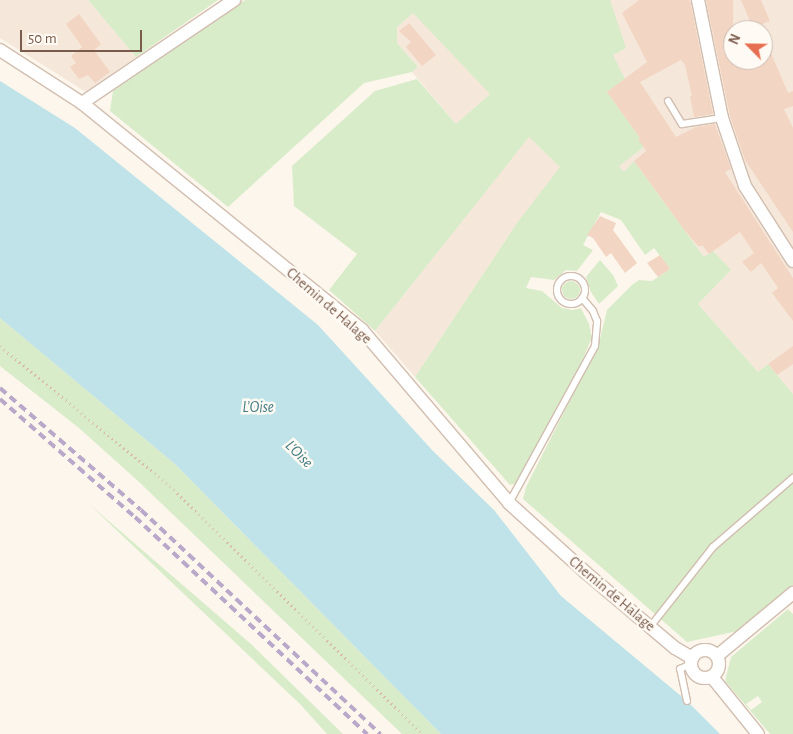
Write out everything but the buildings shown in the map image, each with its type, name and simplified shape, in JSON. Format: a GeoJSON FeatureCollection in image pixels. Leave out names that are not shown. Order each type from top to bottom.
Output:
{"type":"FeatureCollection","features":[{"type":"Feature","properties":{"kind":"street"},"geometry":{"type":"LineString","coordinates":[[82,103],[234,0]]}},
{"type":"Feature","properties":{"kind":"street"},"geometry":{"type":"LineString","coordinates":[[698,0],[722,118],[745,186],[793,261]]}},
{"type":"Feature","properties":{"kind":"street","name":"Chemin de Halage"},"geometry":{"type":"LineString","coordinates":[[0,50],[82,103],[362,330],[509,503],[585,572],[691,661]]}},
{"type":"Feature","properties":{"kind":"street"},"geometry":{"type":"LineString","coordinates":[[717,656],[793,593]]}},
{"type":"Feature","properties":{"kind":"street"},"geometry":{"type":"LineString","coordinates":[[712,677],[720,665],[717,656],[711,650],[702,650],[691,661],[698,676],[712,677],[758,734]]}},
{"type":"Feature","properties":{"kind":"lane"},"geometry":{"type":"LineString","coordinates":[[668,101],[682,124],[722,118]]}},
{"type":"Feature","properties":{"kind":"lane"},"geometry":{"type":"LineString","coordinates":[[509,503],[595,346],[597,321],[582,298],[584,288],[580,280],[570,277],[561,281],[557,290],[560,299],[569,304],[578,302],[582,298]]}},
{"type":"Feature","properties":{"kind":"lane"},"geometry":{"type":"LineString","coordinates":[[650,626],[713,547],[793,478]]}},
{"type":"Feature","properties":{"kind":"lane"},"geometry":{"type":"LineString","coordinates":[[687,701],[680,669],[691,661]]}},
{"type":"Feature","properties":{"kind":"path"},"geometry":{"type":"LineString","coordinates":[[0,346],[170,486],[422,734]]}},
{"type":"Feature","properties":{"kind":"shaded area"},"geometry":{"type":"Polygon","coordinates":[[[0,0],[88,0],[136,57],[86,92],[0,38],[0,0]]]}},
{"type":"Feature","properties":{"kind":"shaded area"},"geometry":{"type":"Polygon","coordinates":[[[574,0],[793,0],[793,394],[768,364],[758,372],[698,304],[731,270],[704,257],[634,161],[624,172],[517,223],[415,377],[375,331],[528,137],[490,94],[456,124],[412,72],[418,67],[397,43],[397,27],[413,13],[574,0]]]}},
{"type":"Feature","properties":{"kind":"green space"},"geometry":{"type":"Polygon","coordinates":[[[88,0],[218,0],[136,57],[88,0]]]}},
{"type":"Feature","properties":{"kind":"green space"},"geometry":{"type":"Polygon","coordinates":[[[245,0],[610,0],[626,48],[613,55],[625,79],[607,92],[640,138],[638,139],[644,147],[619,166],[624,172],[634,161],[704,257],[713,251],[731,270],[698,304],[758,372],[768,364],[793,394],[793,585],[738,631],[687,642],[523,499],[526,487],[599,343],[607,310],[639,280],[652,281],[670,269],[654,248],[645,255],[621,220],[601,212],[583,245],[593,250],[577,271],[566,270],[554,280],[531,277],[526,288],[542,291],[562,308],[573,310],[581,308],[589,324],[592,338],[573,381],[518,483],[510,485],[415,377],[517,223],[560,167],[529,137],[375,331],[329,290],[357,254],[294,206],[292,166],[375,91],[417,79],[456,124],[490,94],[413,13],[397,27],[397,43],[418,67],[412,72],[364,83],[228,207],[110,111],[113,91],[245,0]]]}},
{"type":"Feature","properties":{"kind":"green space"},"geometry":{"type":"Polygon","coordinates":[[[600,260],[613,275],[618,286],[599,304],[591,292],[586,277],[600,260]]]}},
{"type":"Feature","properties":{"kind":"green space"},"geometry":{"type":"Polygon","coordinates":[[[571,281],[579,286],[580,290],[575,298],[571,299],[563,294],[562,290],[567,282],[571,281]]]}},
{"type":"Feature","properties":{"kind":"green space"},"geometry":{"type":"Polygon","coordinates":[[[0,318],[175,464],[441,734],[402,734],[138,481],[79,428],[0,366],[0,318]]]}},
{"type":"Feature","properties":{"kind":"green space"},"geometry":{"type":"Polygon","coordinates":[[[89,504],[251,644],[343,734],[327,734],[300,704],[89,504]]]}},
{"type":"Feature","properties":{"kind":"green space"},"geometry":{"type":"Polygon","coordinates":[[[788,609],[793,614],[793,734],[770,734],[725,681],[731,657],[788,609]],[[758,696],[746,704],[751,710],[762,702],[758,696]]]}},
{"type":"Feature","properties":{"kind":"water","name":"L’Oise"},"geometry":{"type":"Polygon","coordinates":[[[0,81],[75,128],[318,325],[433,451],[494,510],[561,596],[687,701],[720,734],[441,734],[175,464],[0,318],[0,81]]]}},
{"type":"Feature","properties":{"kind":"railway"},"geometry":{"type":"LineString","coordinates":[[0,388],[141,510],[380,734]]}},
{"type":"Feature","properties":{"kind":"railway"},"geometry":{"type":"LineString","coordinates":[[0,399],[135,517],[367,734]]}},
{"type":"Feature","properties":{"kind":"water label","name":"L'Oise"},"geometry":{"type":"Point","coordinates":[299,454]}}]}
